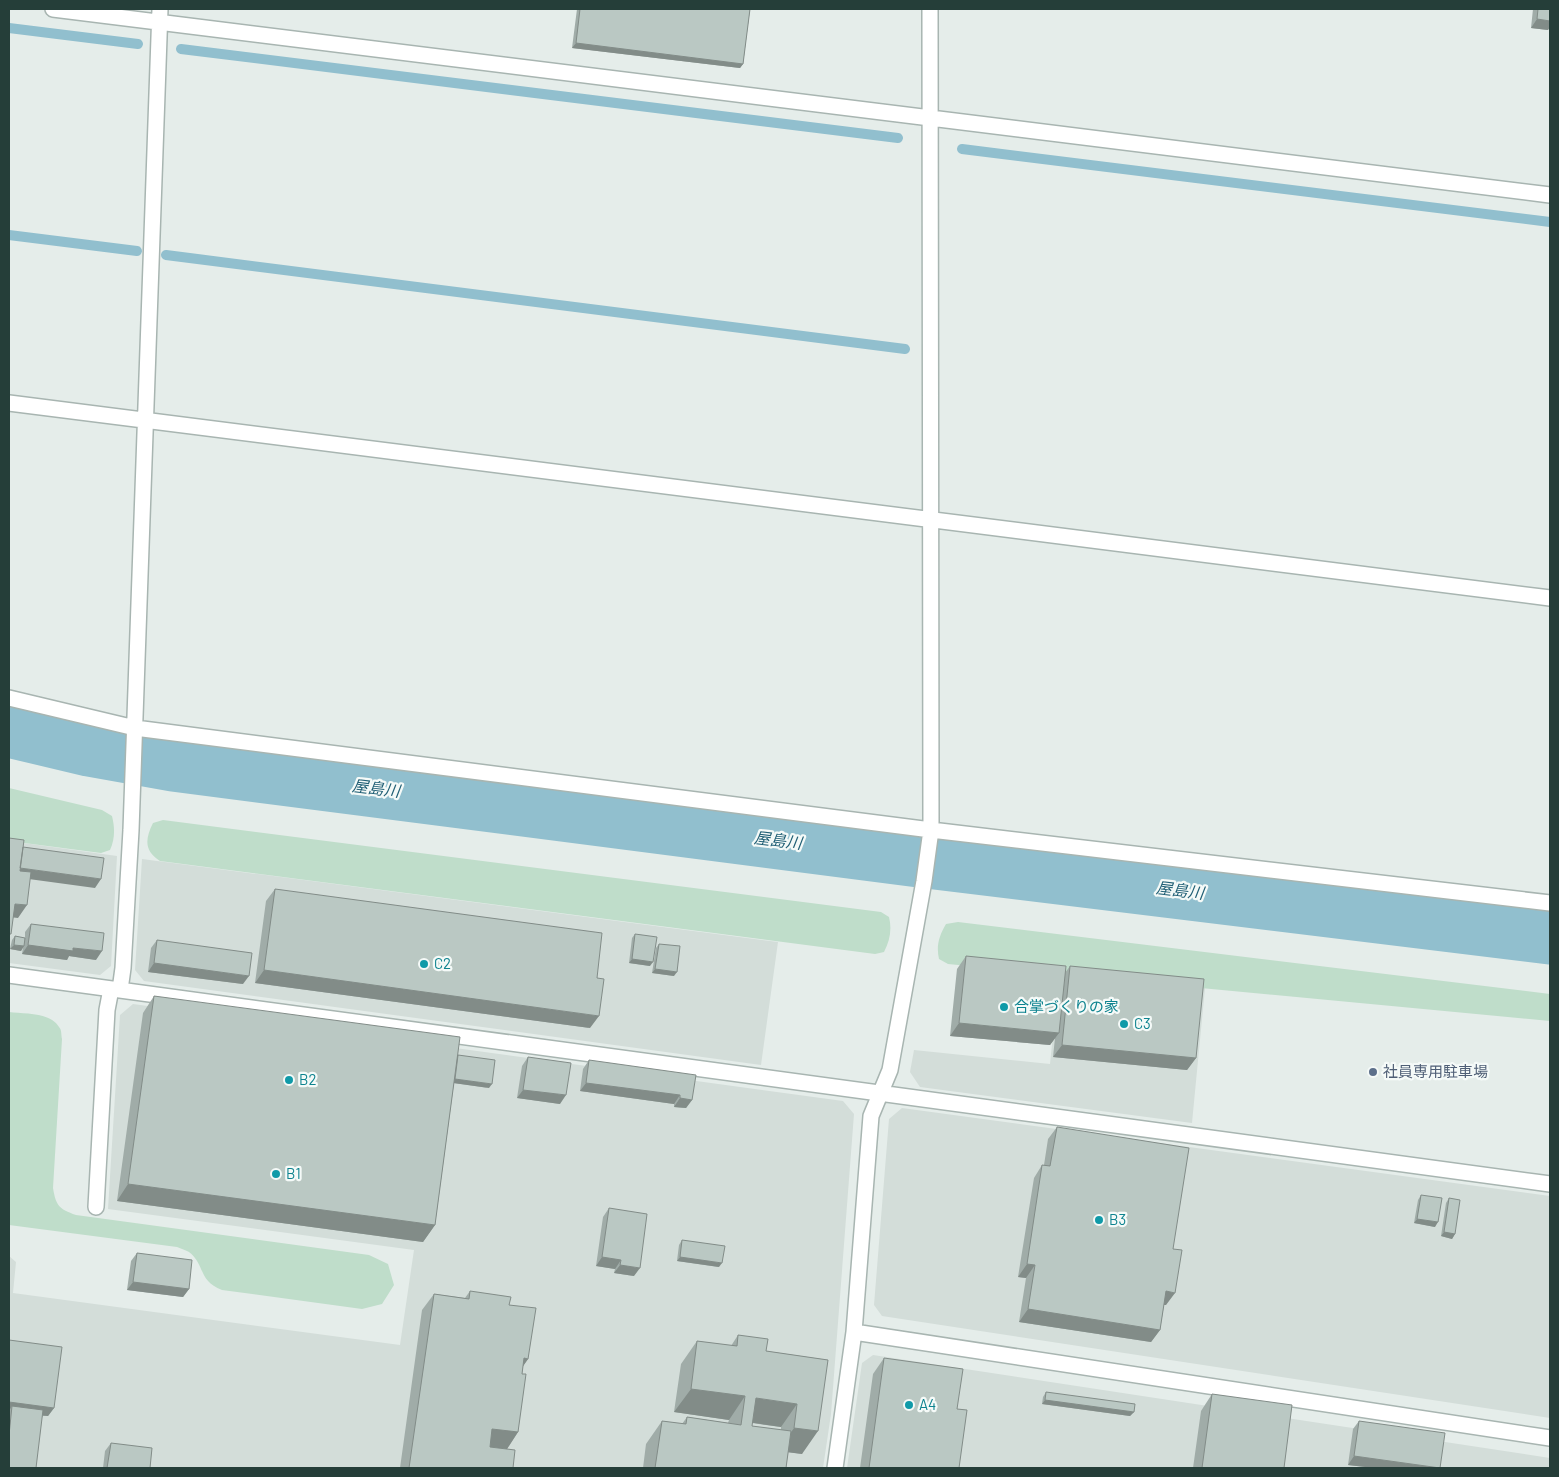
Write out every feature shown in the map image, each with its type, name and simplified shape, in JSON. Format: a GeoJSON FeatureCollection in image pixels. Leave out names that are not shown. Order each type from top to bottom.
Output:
{"type":"FeatureCollection","features":[{"type":"Feature","properties":{"kind":"street"},"geometry":{"type":"LineString","coordinates":[[53,9],[160,15],[930,118],[1550,195]]}},
{"type":"Feature","properties":{"kind":"street"},"geometry":{"type":"LineString","coordinates":[[835,1468],[854,1332],[872,1116],[890,1070],[924,881],[930,834],[930,9]]}},
{"type":"Feature","properties":{"kind":"street"},"geometry":{"type":"LineString","coordinates":[[96,1207],[107,1010],[123,968],[135,731],[160,15]]}},
{"type":"Feature","properties":{"kind":"street"},"geometry":{"type":"LineString","coordinates":[[9,403],[1550,598]]}},
{"type":"Feature","properties":{"kind":"street"},"geometry":{"type":"LineString","coordinates":[[9,698],[135,731],[930,834],[1550,903]]}},
{"type":"Feature","properties":{"kind":"street"},"geometry":{"type":"LineString","coordinates":[[9,975],[1550,1184]]}},
{"type":"Feature","properties":{"kind":"street"},"geometry":{"type":"LineString","coordinates":[[854,1332],[1550,1438]]}},
{"type":"Feature","properties":{"kind":"shaded area"},"geometry":{"type":"Polygon","coordinates":[[[9,841],[117,856],[111,966],[100,975],[9,963],[9,841]]]}},
{"type":"Feature","properties":{"kind":"shaded area"},"geometry":{"type":"Polygon","coordinates":[[[142,859],[778,942],[761,1065],[144,981],[135,970],[142,859]]]}},
{"type":"Feature","properties":{"kind":"shaded area"},"geometry":{"type":"Polygon","coordinates":[[[1059,974],[1205,988],[1192,1123],[920,1087],[910,1072],[914,1050],[1050,1064],[1059,974]]]}},
{"type":"Feature","properties":{"kind":"shaded area"},"geometry":{"type":"Polygon","coordinates":[[[133,1004],[843,1101],[854,1114],[831,1414],[823,1468],[9,1468],[9,1256],[16,1262],[13,1293],[400,1345],[414,1250],[108,1209],[120,1015],[133,1004]]]}},
{"type":"Feature","properties":{"kind":"shaded area"},"geometry":{"type":"Polygon","coordinates":[[[902,1108],[1550,1196],[1550,1418],[882,1316],[874,1305],[889,1119],[902,1108]]]}},
{"type":"Feature","properties":{"kind":"shaded area"},"geometry":{"type":"Polygon","coordinates":[[[873,1355],[1550,1458],[1550,1468],[847,1468],[862,1363],[873,1355]]]}},
{"type":"Feature","properties":{"kind":"green space"},"geometry":{"type":"Polygon","coordinates":[[[9,788],[102,810],[112,816],[114,833],[110,850],[101,853],[9,841],[9,788]]]}},
{"type":"Feature","properties":{"kind":"green space"},"geometry":{"type":"Polygon","coordinates":[[[163,820],[881,912],[889,917],[890,935],[884,952],[875,954],[160,861],[151,853],[147,839],[153,823],[163,820]]]}},
{"type":"Feature","properties":{"kind":"green space"},"geometry":{"type":"Polygon","coordinates":[[[958,922],[1550,994],[1550,1021],[948,964],[939,959],[939,941],[946,924],[958,922]]]}},
{"type":"Feature","properties":{"kind":"green space"},"geometry":{"type":"Polygon","coordinates":[[[9,1012],[43,1016],[55,1022],[61,1031],[53,1188],[55,1199],[62,1209],[76,1215],[369,1255],[388,1264],[394,1285],[382,1304],[362,1309],[222,1290],[209,1282],[198,1262],[188,1251],[177,1247],[9,1225],[9,1012]]]}},
{"type":"Feature","properties":{"kind":"building"},"geometry":{"type":"Polygon","coordinates":[[[580,9],[750,9],[743,64],[576,43],[580,9]]]}},
{"type":"Feature","properties":{"kind":"building"},"geometry":{"type":"Polygon","coordinates":[[[1538,9],[1550,9],[1550,21],[1537,19],[1538,9]]]}},
{"type":"Feature","properties":{"kind":"building"},"geometry":{"type":"Polygon","coordinates":[[[9,838],[24,840],[20,871],[31,872],[27,905],[15,904],[11,934],[9,934],[9,838]]]}},
{"type":"Feature","properties":{"kind":"building"},"geometry":{"type":"Polygon","coordinates":[[[23,847],[104,858],[101,879],[20,868],[23,847]]]}},
{"type":"Feature","properties":{"kind":"building","name":"C2"},"geometry":{"type":"Polygon","coordinates":[[[275,889],[602,933],[597,978],[604,979],[599,1016],[264,970],[275,889]]]}},
{"type":"Feature","properties":{"kind":"building"},"geometry":{"type":"Polygon","coordinates":[[[31,924],[104,933],[102,951],[73,948],[73,951],[28,945],[31,924]]]}},
{"type":"Feature","properties":{"kind":"building"},"geometry":{"type":"Polygon","coordinates":[[[635,934],[657,937],[653,962],[632,959],[635,934]]]}},
{"type":"Feature","properties":{"kind":"building"},"geometry":{"type":"Polygon","coordinates":[[[15,936],[25,938],[24,946],[14,945],[15,936]]]}},
{"type":"Feature","properties":{"kind":"building"},"geometry":{"type":"Polygon","coordinates":[[[157,940],[252,953],[249,976],[154,963],[157,940]]]}},
{"type":"Feature","properties":{"kind":"building"},"geometry":{"type":"Polygon","coordinates":[[[659,944],[680,946],[677,972],[655,969],[659,944]]]}},
{"type":"Feature","properties":{"kind":"building","name":"合掌づくりの家"},"geometry":{"type":"Polygon","coordinates":[[[966,956],[1066,966],[1059,1033],[959,1023],[966,956]]]}},
{"type":"Feature","properties":{"kind":"building","name":"C3"},"geometry":{"type":"Polygon","coordinates":[[[1070,966],[1204,979],[1196,1058],[1062,1045],[1070,966]]]}},
{"type":"Feature","properties":{"kind":"building"},"geometry":{"type":"Polygon","coordinates":[[[154,996],[460,1037],[435,1225],[128,1184],[154,996]]]}},
{"type":"Feature","properties":{"kind":"building"},"geometry":{"type":"Polygon","coordinates":[[[458,1055],[495,1060],[492,1084],[455,1079],[458,1055]]]}},
{"type":"Feature","properties":{"kind":"building"},"geometry":{"type":"Polygon","coordinates":[[[528,1057],[571,1063],[566,1095],[523,1090],[528,1057]]]}},
{"type":"Feature","properties":{"kind":"building"},"geometry":{"type":"Polygon","coordinates":[[[589,1060],[696,1075],[692,1100],[680,1098],[680,1095],[586,1083],[589,1060]]]}},
{"type":"Feature","properties":{"kind":"building","name":"B3"},"geometry":{"type":"Polygon","coordinates":[[[1057,1127],[1189,1148],[1173,1249],[1182,1250],[1175,1293],[1166,1291],[1160,1330],[1028,1309],[1035,1265],[1027,1264],[1042,1165],[1050,1166],[1057,1127]]]}},
{"type":"Feature","properties":{"kind":"building"},"geometry":{"type":"Polygon","coordinates":[[[1421,1195],[1442,1198],[1438,1222],[1417,1219],[1421,1195]]]}},
{"type":"Feature","properties":{"kind":"building"},"geometry":{"type":"Polygon","coordinates":[[[1449,1198],[1460,1200],[1455,1234],[1444,1232],[1449,1198]]]}},
{"type":"Feature","properties":{"kind":"building"},"geometry":{"type":"Polygon","coordinates":[[[609,1208],[647,1214],[640,1268],[620,1265],[621,1260],[602,1257],[609,1208]]]}},
{"type":"Feature","properties":{"kind":"building"},"geometry":{"type":"Polygon","coordinates":[[[682,1240],[725,1246],[722,1263],[680,1257],[682,1240]]]}},
{"type":"Feature","properties":{"kind":"building"},"geometry":{"type":"Polygon","coordinates":[[[137,1253],[192,1260],[189,1289],[133,1282],[137,1253]]]}},
{"type":"Feature","properties":{"kind":"building"},"geometry":{"type":"Polygon","coordinates":[[[470,1291],[511,1297],[509,1305],[536,1308],[528,1359],[524,1358],[522,1374],[526,1374],[518,1432],[492,1429],[490,1447],[515,1450],[513,1468],[409,1468],[434,1294],[469,1299],[470,1291]]]}},
{"type":"Feature","properties":{"kind":"building"},"geometry":{"type":"Polygon","coordinates":[[[738,1335],[768,1339],[766,1351],[828,1360],[818,1431],[794,1428],[797,1404],[756,1398],[752,1426],[791,1431],[786,1468],[655,1468],[662,1421],[686,1424],[687,1417],[741,1425],[745,1396],[691,1389],[697,1341],[737,1346],[738,1335]]]}},
{"type":"Feature","properties":{"kind":"building"},"geometry":{"type":"Polygon","coordinates":[[[9,1340],[62,1347],[54,1408],[9,1402],[9,1340]]]}},
{"type":"Feature","properties":{"kind":"building","name":"A4"},"geometry":{"type":"Polygon","coordinates":[[[884,1358],[963,1369],[957,1409],[967,1410],[959,1468],[869,1468],[884,1358]]]}},
{"type":"Feature","properties":{"kind":"building"},"geometry":{"type":"Polygon","coordinates":[[[1046,1392],[1135,1404],[1134,1412],[1045,1400],[1046,1392]]]}},
{"type":"Feature","properties":{"kind":"building"},"geometry":{"type":"Polygon","coordinates":[[[1212,1394],[1292,1405],[1284,1468],[1202,1468],[1212,1394]]]}},
{"type":"Feature","properties":{"kind":"building"},"geometry":{"type":"Polygon","coordinates":[[[12,1406],[43,1410],[36,1468],[9,1468],[9,1435],[12,1406]]]}},
{"type":"Feature","properties":{"kind":"building"},"geometry":{"type":"Polygon","coordinates":[[[1359,1421],[1445,1433],[1440,1468],[1354,1456],[1359,1421]]]}},
{"type":"Feature","properties":{"kind":"building"},"geometry":{"type":"Polygon","coordinates":[[[111,1443],[152,1448],[150,1468],[107,1468],[111,1443]]]}},
{"type":"Feature","properties":{"kind":"waterway"},"geometry":{"type":"LineString","coordinates":[[9,28],[138,44]]}},
{"type":"Feature","properties":{"kind":"waterway"},"geometry":{"type":"LineString","coordinates":[[181,49],[898,138]]}},
{"type":"Feature","properties":{"kind":"waterway"},"geometry":{"type":"LineString","coordinates":[[962,149],[1550,222]]}},
{"type":"Feature","properties":{"kind":"waterway"},"geometry":{"type":"LineString","coordinates":[[9,235],[137,251]]}},
{"type":"Feature","properties":{"kind":"waterway"},"geometry":{"type":"LineString","coordinates":[[166,255],[905,349]]}},
{"type":"Feature","properties":{"kind":"waterway","name":"屋島川"},"geometry":{"type":"LineString","coordinates":[[9,728],[89,747],[173,762],[927,859],[1550,935]]}},
{"type":"Feature","properties":{"kind":"place","name":"C2"},"geometry":{"type":"Point","coordinates":[424,964]}},
{"type":"Feature","properties":{"kind":"place","name":"合掌づくりの家"},"geometry":{"type":"Point","coordinates":[1004,1007]}},
{"type":"Feature","properties":{"kind":"place","name":"C3"},"geometry":{"type":"Point","coordinates":[1124,1024]}},
{"type":"Feature","properties":{"kind":"place","name":"社員専用駐車場"},"geometry":{"type":"Point","coordinates":[1373,1072]}},
{"type":"Feature","properties":{"kind":"place","name":"B2"},"geometry":{"type":"Point","coordinates":[289,1080]}},
{"type":"Feature","properties":{"kind":"place","name":"B1"},"geometry":{"type":"Point","coordinates":[276,1174]}},
{"type":"Feature","properties":{"kind":"place","name":"B3"},"geometry":{"type":"Point","coordinates":[1099,1220]}},
{"type":"Feature","properties":{"kind":"place","name":"A4"},"geometry":{"type":"Point","coordinates":[909,1405]}}]}
